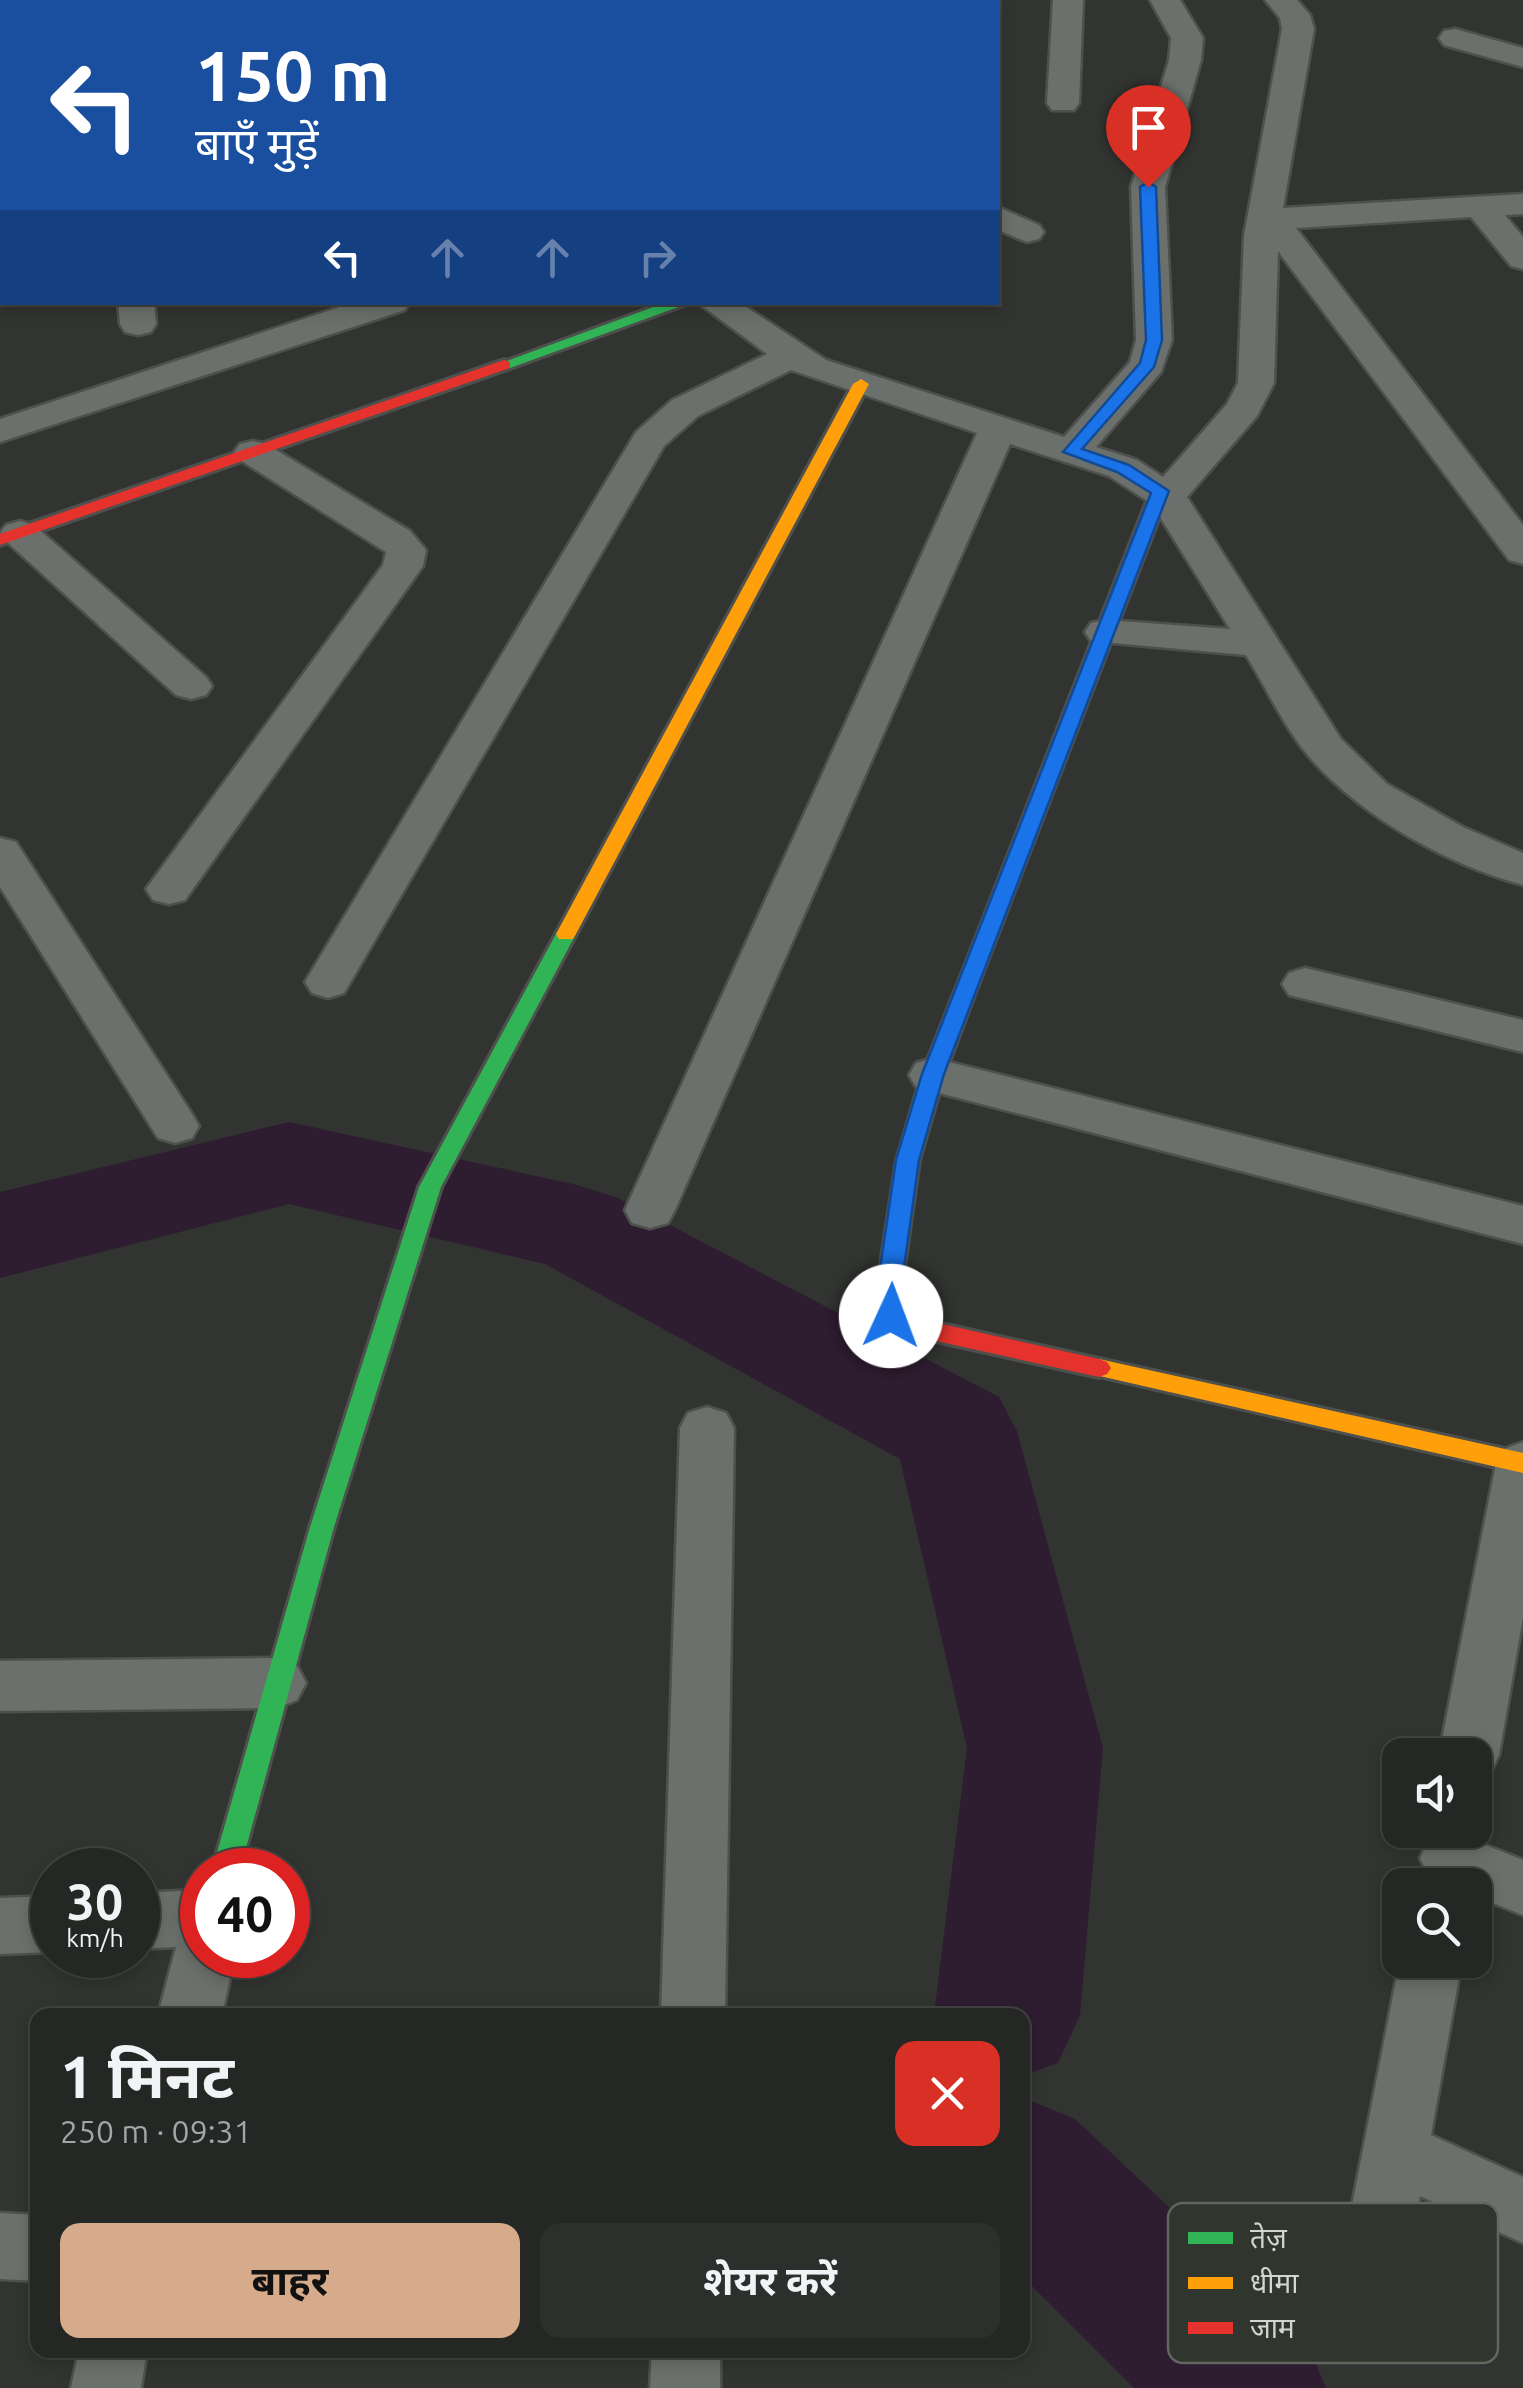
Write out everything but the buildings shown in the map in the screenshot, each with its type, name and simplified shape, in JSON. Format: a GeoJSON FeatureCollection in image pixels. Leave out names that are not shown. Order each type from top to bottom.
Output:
{"type":"FeatureCollection","features":[{"type":"Feature","properties":{"kind":"street"},"geometry":{"type":"LineString","coordinates":[[1063,103],[1068,0]]}},
{"type":"Feature","properties":{"kind":"street"},"geometry":{"type":"LineString","coordinates":[[1071,452],[1148,364],[1154,340],[1147,198],[1187,38],[1166,0]]}},
{"type":"Feature","properties":{"kind":"street"},"geometry":{"type":"LineString","coordinates":[[1280,0],[1295,15],[1298,30],[1268,214],[1256,383],[1244,408],[1164,494],[1106,632],[933,1074],[908,1160],[887,1303],[891,1316],[928,1330],[1523,1464],[1512,1587],[1473,1738]]}},
{"type":"Feature","properties":{"kind":"street"},"geometry":{"type":"LineString","coordinates":[[1455,38],[1523,58]]}},
{"type":"Feature","properties":{"kind":"street"},"geometry":{"type":"LineString","coordinates":[[1268,214],[1523,204]]}},
{"type":"Feature","properties":{"kind":"street"},"geometry":{"type":"LineString","coordinates":[[1480,206],[1523,259]]}},
{"type":"Feature","properties":{"kind":"street"},"geometry":{"type":"LineString","coordinates":[[1268,214],[1523,552]]}},
{"type":"Feature","properties":{"kind":"street"},"geometry":{"type":"LineString","coordinates":[[0,430],[383,305]]}},
{"type":"Feature","properties":{"kind":"street"},"geometry":{"type":"LineString","coordinates":[[10,536],[675,305]]}},
{"type":"Feature","properties":{"kind":"street"},"geometry":{"type":"LineString","coordinates":[[718,305],[791,356],[861,384],[1123,468],[1164,494],[1324,748],[1372,794],[1447,837],[1523,870]]}},
{"type":"Feature","properties":{"kind":"street"},"geometry":{"type":"LineString","coordinates":[[328,982],[649,440],[685,408],[791,356]]}},
{"type":"Feature","properties":{"kind":"street"},"geometry":{"type":"LineString","coordinates":[[232,1848],[398,1277],[430,1187],[861,384]]}},
{"type":"Feature","properties":{"kind":"street"},"geometry":{"type":"LineString","coordinates":[[650,1210],[998,428]]}},
{"type":"Feature","properties":{"kind":"street"},"geometry":{"type":"LineString","coordinates":[[169,889],[403,566],[406,550],[396,540],[253,452]]}},
{"type":"Feature","properties":{"kind":"street"},"geometry":{"type":"LineString","coordinates":[[10,536],[191,686]]}},
{"type":"Feature","properties":{"kind":"street"},"geometry":{"type":"LineString","coordinates":[[1106,632],[1260,644]]}},
{"type":"Feature","properties":{"kind":"street"},"geometry":{"type":"LineString","coordinates":[[0,852],[175,1126]]}},
{"type":"Feature","properties":{"kind":"street"},"geometry":{"type":"LineString","coordinates":[[1305,984],[1523,1036]]}},
{"type":"Feature","properties":{"kind":"street"},"geometry":{"type":"LineString","coordinates":[[933,1074],[1523,1225]]}},
{"type":"Feature","properties":{"kind":"street"},"geometry":{"type":"LineString","coordinates":[[693,2008],[707,1428]]}},
{"type":"Feature","properties":{"kind":"street"},"geometry":{"type":"LineString","coordinates":[[0,1686],[277,1684]]}},
{"type":"Feature","properties":{"kind":"street"},"geometry":{"type":"LineString","coordinates":[[1450,1858],[1523,1888]]}},
{"type":"Feature","properties":{"kind":"street"},"geometry":{"type":"LineString","coordinates":[[0,1926],[30,1925]]}},
{"type":"Feature","properties":{"kind":"street"},"geometry":{"type":"LineString","coordinates":[[192,2008],[199,1978]]}},
{"type":"Feature","properties":{"kind":"street"},"geometry":{"type":"LineString","coordinates":[[1385,2203],[1428,1978]]}},
{"type":"Feature","properties":{"kind":"street"},"geometry":{"type":"LineString","coordinates":[[1395,2151],[1523,2211]]}},
{"type":"Feature","properties":{"kind":"street"},"geometry":{"type":"LineString","coordinates":[[0,2246],[30,2248]]}},
{"type":"Feature","properties":{"kind":"street"},"geometry":{"type":"LineString","coordinates":[[106,2388],[112,2358]]}},
{"type":"Feature","properties":{"kind":"street"},"geometry":{"type":"LineString","coordinates":[[685,2388],[686,2358]]}},
{"type":"Feature","properties":{"kind":"waterway"},"geometry":{"type":"LineString","coordinates":[[0,1235],[289,1163],[577,1228],[955,1431],[1035,1748],[1008,2008]]}},
{"type":"Feature","properties":{"kind":"waterway"},"geometry":{"type":"LineString","coordinates":[[1030,2178],[1168,2312]]}},
{"type":"Feature","properties":{"kind":"waterway"},"geometry":{"type":"LineString","coordinates":[[1220,2363],[1246,2388]]}},
{"type":"Feature","properties":{"kind":"traffic: fast"},"geometry":{"type":"LineString","coordinates":[[504,365],[675,305]]}},
{"type":"Feature","properties":{"kind":"traffic: fast"},"geometry":{"type":"LineString","coordinates":[[232,1848],[322,1527],[430,1187],[566,934]]}},
{"type":"Feature","properties":{"kind":"traffic: slow"},"geometry":{"type":"LineString","coordinates":[[566,934],[861,384]]}},
{"type":"Feature","properties":{"kind":"traffic: slow"},"geometry":{"type":"LineString","coordinates":[[972,974],[1160,491]]}},
{"type":"Feature","properties":{"kind":"traffic: slow"},"geometry":{"type":"LineString","coordinates":[[1099,1368],[1523,1463]]}},
{"type":"Feature","properties":{"kind":"traffic: jam"},"geometry":{"type":"LineString","coordinates":[[0,540],[504,365]]}},
{"type":"Feature","properties":{"kind":"traffic: jam"},"geometry":{"type":"LineString","coordinates":[[972,974],[933,1075],[908,1160],[887,1303],[891,1316],[909,1326],[1099,1368]]}},
{"type":"Feature","properties":{"kind":"route"},"geometry":{"type":"LineString","coordinates":[[891,1316],[887,1303],[908,1160],[933,1074],[1160,491],[1123,468],[1071,452],[1148,364],[1154,340],[1148,187]]}}]}
